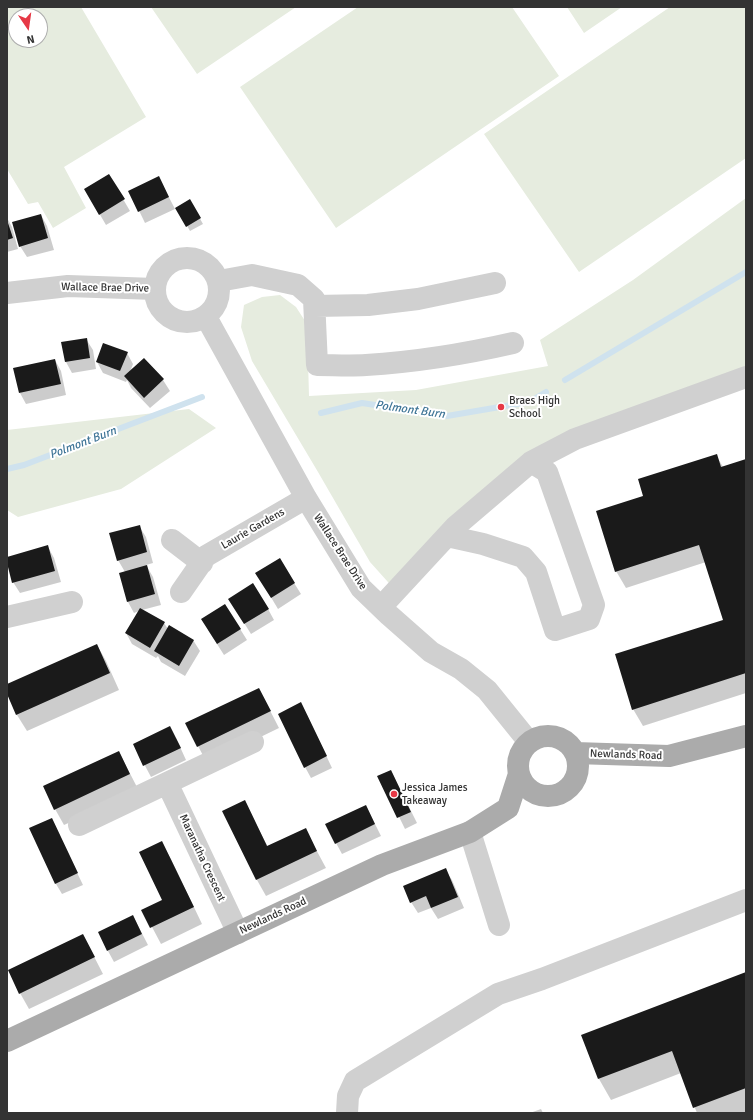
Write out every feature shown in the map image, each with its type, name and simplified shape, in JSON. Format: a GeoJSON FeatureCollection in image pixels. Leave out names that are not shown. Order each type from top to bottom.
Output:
{"type":"FeatureCollection","features":[{"type":"Feature","properties":{"kind":"main road"},"geometry":{"type":"LineString","coordinates":[[548,735],[558,737],[568,742],[575,752],[578,769],[572,784],[564,792],[554,796],[542,796],[532,792],[524,784],[519,774],[518,763],[521,752],[529,742],[538,737],[548,735]]}},
{"type":"Feature","properties":{"kind":"main road","name":"Newlands Road"},"geometry":{"type":"LineString","coordinates":[[575,752],[669,756],[746,736]]}},
{"type":"Feature","properties":{"kind":"main road","name":"Newlands Road"},"geometry":{"type":"LineString","coordinates":[[7,1041],[382,865],[470,832],[508,808],[519,774]]}},
{"type":"Feature","properties":{"kind":"street"},"geometry":{"type":"LineString","coordinates":[[181,258],[198,260],[205,263],[213,270],[219,281],[220,290],[216,305],[206,316],[190,323],[172,319],[165,313],[159,306],[155,289],[157,278],[162,270],[172,262],[181,258]]}},
{"type":"Feature","properties":{"kind":"street"},"geometry":{"type":"LineString","coordinates":[[219,281],[252,275],[298,285],[314,299],[317,365],[366,365],[418,360],[513,343]]}},
{"type":"Feature","properties":{"kind":"street"},"geometry":{"type":"LineString","coordinates":[[315,306],[368,305],[418,299],[495,283]]}},
{"type":"Feature","properties":{"kind":"street","name":"Wallace Brae Drive"},"geometry":{"type":"LineString","coordinates":[[7,293],[68,286],[155,289]]}},
{"type":"Feature","properties":{"kind":"street","name":"Wallace Brae Drive"},"geometry":{"type":"LineString","coordinates":[[206,316],[306,498],[361,588],[432,652],[461,669],[487,690],[529,742]]}},
{"type":"Feature","properties":{"kind":"street"},"geometry":{"type":"LineString","coordinates":[[381,607],[456,526],[531,462],[575,440],[746,377]]}},
{"type":"Feature","properties":{"kind":"street"},"geometry":{"type":"LineString","coordinates":[[447,536],[482,544],[523,557],[536,572],[555,630],[589,619],[594,605],[547,472],[531,462]]}},
{"type":"Feature","properties":{"kind":"street","name":"Laurie Gardens"},"geometry":{"type":"LineString","coordinates":[[181,592],[206,556],[306,498]]}},
{"type":"Feature","properties":{"kind":"street"},"geometry":{"type":"LineString","coordinates":[[172,540],[202,563]]}},
{"type":"Feature","properties":{"kind":"street"},"geometry":{"type":"LineString","coordinates":[[7,617],[72,602]]}},
{"type":"Feature","properties":{"kind":"street"},"geometry":{"type":"LineString","coordinates":[[79,825],[253,742]]}},
{"type":"Feature","properties":{"kind":"street","name":"Maranatha Crescent"},"geometry":{"type":"LineString","coordinates":[[167,783],[238,933]]}},
{"type":"Feature","properties":{"kind":"street"},"geometry":{"type":"LineString","coordinates":[[470,832],[499,925]]}},
{"type":"Feature","properties":{"kind":"street"},"geometry":{"type":"LineString","coordinates":[[347,1113],[348,1096],[355,1081],[498,994],[542,979],[746,900]]}},
{"type":"Feature","properties":{"kind":"shaded area"},"geometry":{"type":"Polygon","coordinates":[[[7,7],[81,7],[146,117],[64,167],[86,208],[53,228],[38,202],[28,204],[7,169],[7,7]]]}},
{"type":"Feature","properties":{"kind":"shaded area"},"geometry":{"type":"Polygon","coordinates":[[[151,7],[296,7],[197,74],[151,7]]]}},
{"type":"Feature","properties":{"kind":"shaded area"},"geometry":{"type":"Polygon","coordinates":[[[358,7],[512,7],[559,76],[336,228],[240,87],[358,7]]]}},
{"type":"Feature","properties":{"kind":"shaded area"},"geometry":{"type":"Polygon","coordinates":[[[567,7],[622,7],[584,33],[567,7]]]}},
{"type":"Feature","properties":{"kind":"shaded area"},"geometry":{"type":"Polygon","coordinates":[[[670,7],[746,7],[746,158],[579,272],[484,134],[670,7]]]}},
{"type":"Feature","properties":{"kind":"shaded area"},"geometry":{"type":"Polygon","coordinates":[[[746,198],[746,377],[531,462],[396,591],[370,562],[252,361],[241,327],[244,305],[262,297],[280,295],[296,307],[307,324],[309,396],[416,390],[548,366],[540,340],[633,280],[746,198]]]}},
{"type":"Feature","properties":{"kind":"shaded area"},"geometry":{"type":"Polygon","coordinates":[[[189,409],[216,428],[121,489],[18,517],[7,510],[7,430],[189,409]]]}},
{"type":"Feature","properties":{"kind":"building"},"geometry":{"type":"Polygon","coordinates":[[[109,174],[125,199],[99,215],[84,189],[109,174]]]}},
{"type":"Feature","properties":{"kind":"building"},"geometry":{"type":"Polygon","coordinates":[[[159,176],[169,197],[138,212],[128,191],[159,176]]]}},
{"type":"Feature","properties":{"kind":"building"},"geometry":{"type":"Polygon","coordinates":[[[190,199],[201,218],[186,227],[175,208],[190,199]]]}},
{"type":"Feature","properties":{"kind":"building"},"geometry":{"type":"Polygon","coordinates":[[[41,214],[48,238],[19,247],[12,222],[41,214]]]}},
{"type":"Feature","properties":{"kind":"building"},"geometry":{"type":"Polygon","coordinates":[[[7,220],[13,238],[7,240],[7,220]]]}},
{"type":"Feature","properties":{"kind":"building"},"geometry":{"type":"Polygon","coordinates":[[[87,338],[90,358],[65,362],[61,342],[87,338]]]}},
{"type":"Feature","properties":{"kind":"building"},"geometry":{"type":"Polygon","coordinates":[[[103,343],[128,352],[120,371],[96,362],[103,343]]]}},
{"type":"Feature","properties":{"kind":"building"},"geometry":{"type":"Polygon","coordinates":[[[144,358],[164,379],[144,398],[124,376],[144,358]]]}},
{"type":"Feature","properties":{"kind":"building"},"geometry":{"type":"Polygon","coordinates":[[[55,359],[61,384],[19,393],[13,368],[55,359]]]}},
{"type":"Feature","properties":{"kind":"building"},"geometry":{"type":"Polygon","coordinates":[[[717,454],[721,467],[746,459],[746,673],[632,710],[615,654],[723,620],[699,545],[615,572],[596,511],[643,496],[638,479],[717,454]]]}},
{"type":"Feature","properties":{"kind":"building"},"geometry":{"type":"Polygon","coordinates":[[[140,525],[147,552],[117,561],[109,533],[140,525]]]}},
{"type":"Feature","properties":{"kind":"building"},"geometry":{"type":"Polygon","coordinates":[[[48,545],[55,571],[12,583],[7,557],[48,545]]]}},
{"type":"Feature","properties":{"kind":"building"},"geometry":{"type":"Polygon","coordinates":[[[280,558],[295,583],[271,598],[255,573],[280,558]]]}},
{"type":"Feature","properties":{"kind":"building"},"geometry":{"type":"Polygon","coordinates":[[[147,565],[155,594],[127,602],[119,573],[147,565]]]}},
{"type":"Feature","properties":{"kind":"building"},"geometry":{"type":"Polygon","coordinates":[[[253,583],[269,609],[244,624],[228,599],[253,583]]]}},
{"type":"Feature","properties":{"kind":"building"},"geometry":{"type":"Polygon","coordinates":[[[225,604],[241,629],[217,644],[201,619],[225,604]]]}},
{"type":"Feature","properties":{"kind":"building"},"geometry":{"type":"Polygon","coordinates":[[[140,608],[165,622],[150,648],[125,633],[140,608]]]}},
{"type":"Feature","properties":{"kind":"building"},"geometry":{"type":"Polygon","coordinates":[[[169,625],[194,640],[179,666],[154,651],[169,625]]]}},
{"type":"Feature","properties":{"kind":"building"},"geometry":{"type":"Polygon","coordinates":[[[97,644],[110,673],[16,715],[7,694],[7,684],[97,644]]]}},
{"type":"Feature","properties":{"kind":"building"},"geometry":{"type":"Polygon","coordinates":[[[259,688],[271,711],[197,747],[185,723],[259,688]]]}},
{"type":"Feature","properties":{"kind":"building"},"geometry":{"type":"Polygon","coordinates":[[[301,702],[327,756],[304,768],[278,714],[301,702]]]}},
{"type":"Feature","properties":{"kind":"building"},"geometry":{"type":"Polygon","coordinates":[[[170,726],[181,748],[143,766],[133,744],[170,726]]]}},
{"type":"Feature","properties":{"kind":"building"},"geometry":{"type":"Polygon","coordinates":[[[119,751],[130,774],[54,810],[43,786],[119,751]]]}},
{"type":"Feature","properties":{"kind":"building","name":"Jessica James Takeaway"},"geometry":{"type":"Polygon","coordinates":[[[391,770],[411,812],[397,818],[377,776],[391,770]]]}},
{"type":"Feature","properties":{"kind":"building"},"geometry":{"type":"Polygon","coordinates":[[[245,800],[267,846],[306,828],[317,851],[256,880],[222,811],[245,800]]]}},
{"type":"Feature","properties":{"kind":"building"},"geometry":{"type":"Polygon","coordinates":[[[366,805],[375,824],[335,844],[325,824],[366,805]]]}},
{"type":"Feature","properties":{"kind":"building"},"geometry":{"type":"Polygon","coordinates":[[[52,818],[78,873],[55,884],[29,828],[52,818]]]}},
{"type":"Feature","properties":{"kind":"building"},"geometry":{"type":"Polygon","coordinates":[[[162,841],[194,907],[150,928],[141,910],[162,900],[139,852],[162,841]]]}},
{"type":"Feature","properties":{"kind":"building"},"geometry":{"type":"Polygon","coordinates":[[[446,868],[458,897],[431,908],[426,896],[410,903],[403,886],[446,868]]]}},
{"type":"Feature","properties":{"kind":"building"},"geometry":{"type":"Polygon","coordinates":[[[133,915],[142,934],[107,951],[98,932],[133,915]]]}},
{"type":"Feature","properties":{"kind":"building"},"geometry":{"type":"Polygon","coordinates":[[[83,934],[95,957],[19,994],[8,970],[83,934]]]}},
{"type":"Feature","properties":{"kind":"building"},"geometry":{"type":"Polygon","coordinates":[[[746,972],[746,1088],[693,1108],[672,1051],[598,1079],[581,1035],[746,972]]]}},
{"type":"Feature","properties":{"kind":"waterway","name":"Polmont Burn"},"geometry":{"type":"LineString","coordinates":[[565,380],[746,272]]}},
{"type":"Feature","properties":{"kind":"waterway","name":"Polmont Burn"},"geometry":{"type":"LineString","coordinates":[[321,413],[362,403],[447,416],[529,402],[546,392]]}},
{"type":"Feature","properties":{"kind":"waterway","name":"Polmont Burn"},"geometry":{"type":"LineString","coordinates":[[7,469],[24,465],[202,397]]}},
{"type":"Feature","properties":{"kind":"place","name":"Braes High School"},"geometry":{"type":"Point","coordinates":[501,407]}},
{"type":"Feature","properties":{"kind":"place","name":"Jessica James Takeaway"},"geometry":{"type":"Point","coordinates":[394,794]}}]}
